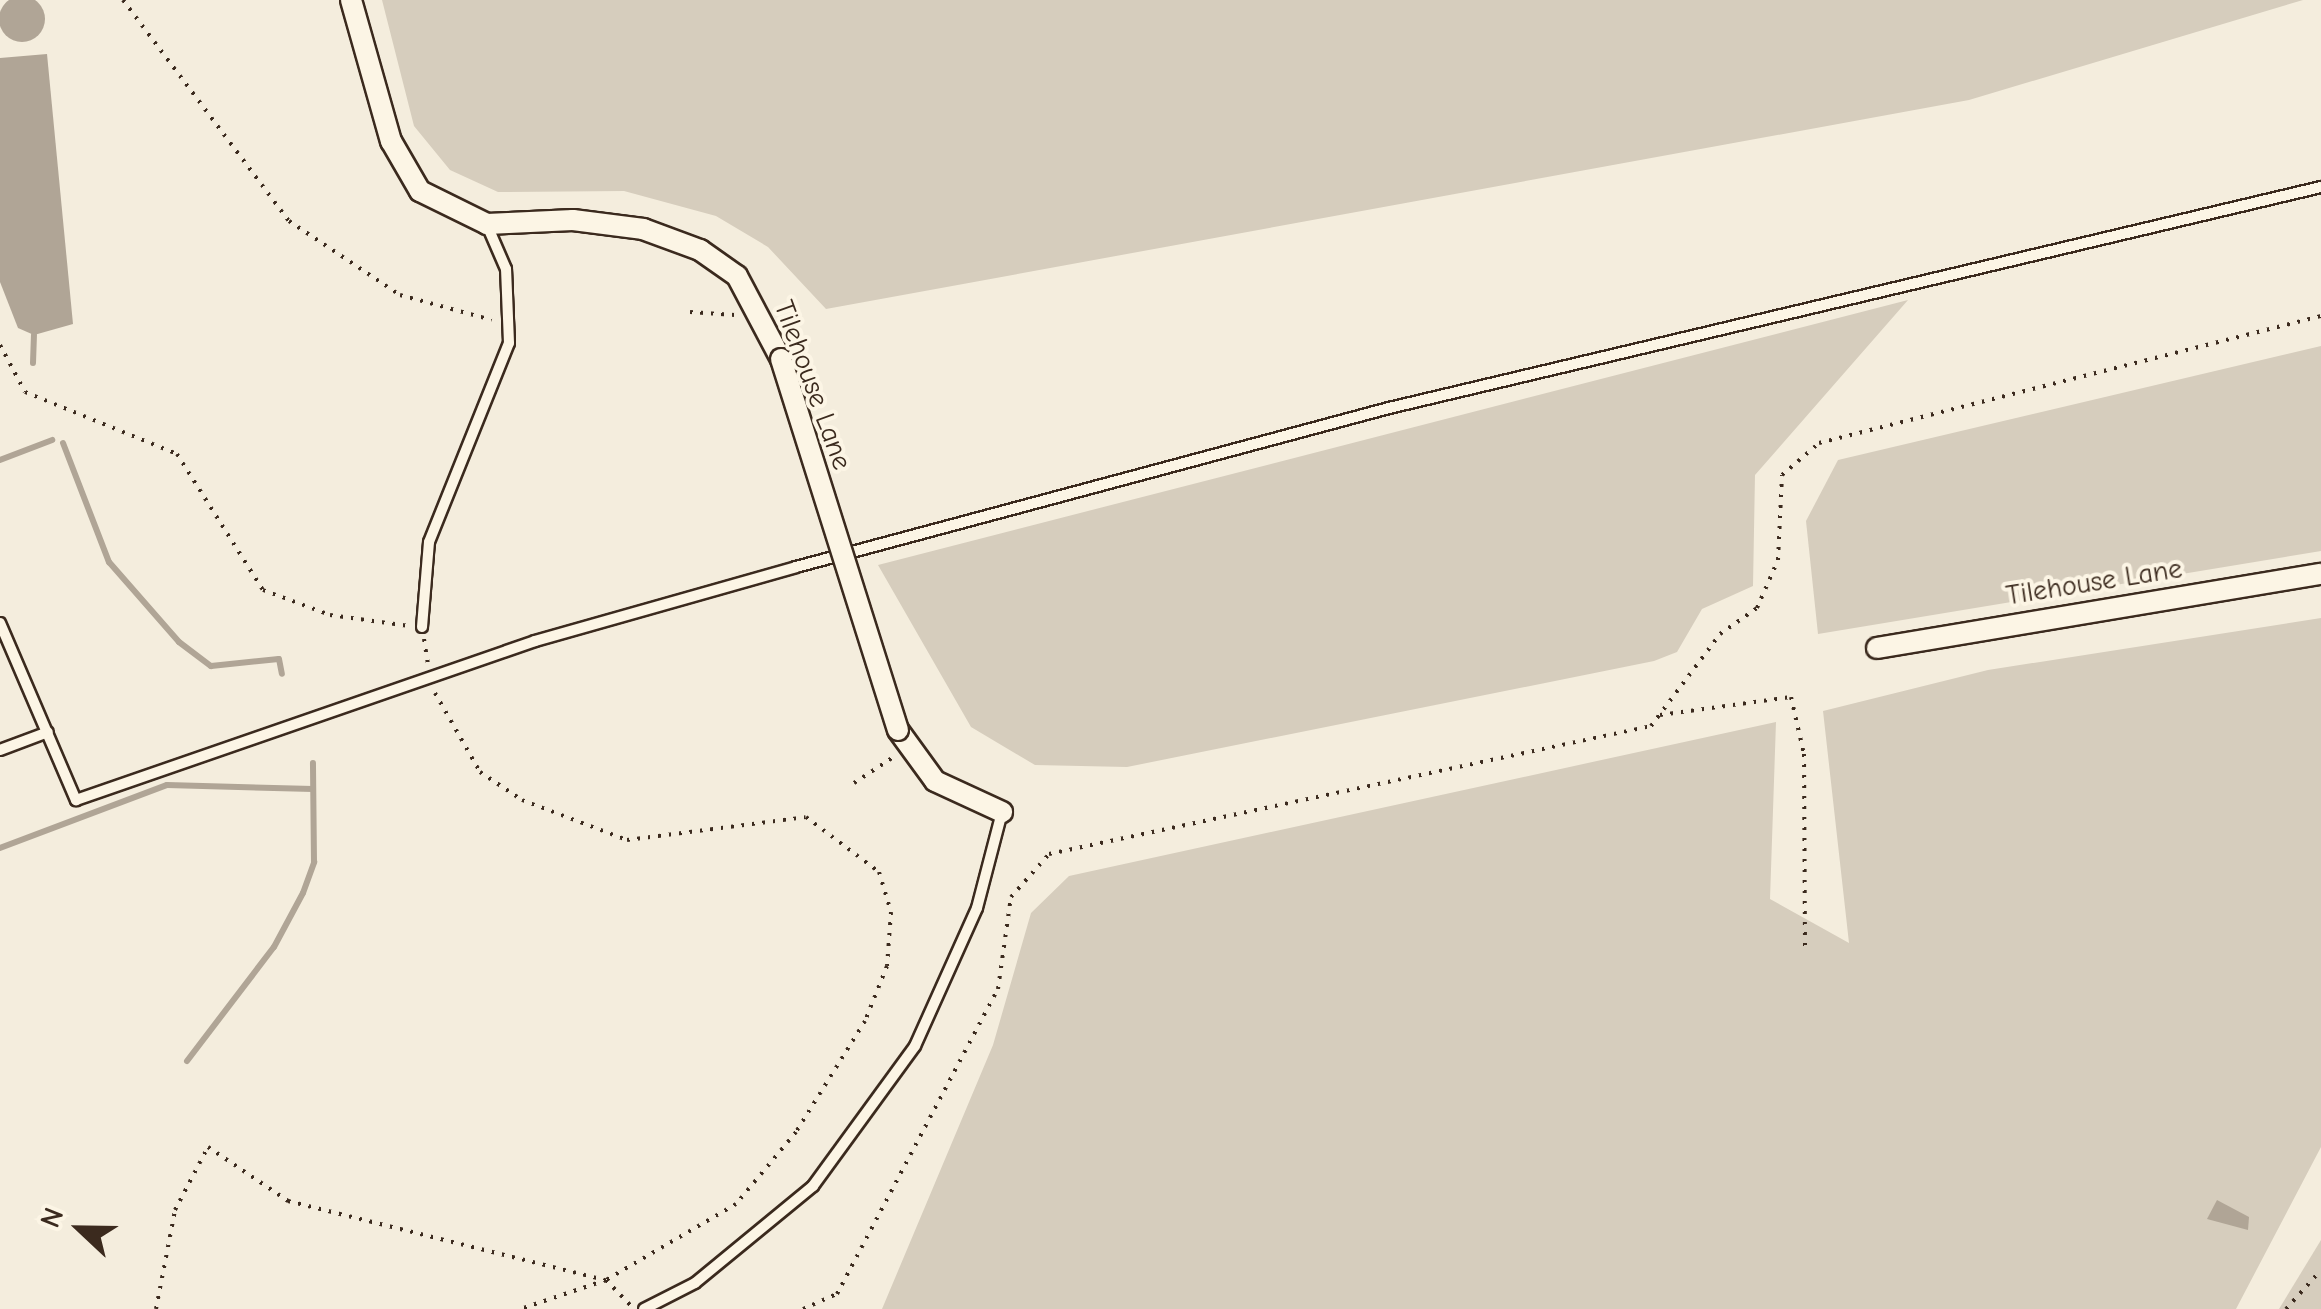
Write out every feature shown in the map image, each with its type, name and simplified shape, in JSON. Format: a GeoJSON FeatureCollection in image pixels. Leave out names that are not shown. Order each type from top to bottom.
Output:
{"type":"FeatureCollection","features":[{"type":"Feature","properties":{"kind":"street","name":"Tilehouse Lane"},"geometry":{"type":"LineString","coordinates":[[351,0],[407,173],[441,208],[487,224],[643,228],[720,260],[766,318],[903,739],[935,782],[1002,812]]}},
{"type":"Feature","properties":{"kind":"street","name":"Tilehouse Lane"},"geometry":{"type":"LineString","coordinates":[[1877,648],[2321,574]]}},
{"type":"Feature","properties":{"kind":"lane"},"geometry":{"type":"LineString","coordinates":[[0,623],[76,800],[430,678],[796,567],[1389,408],[2321,186]]}},
{"type":"Feature","properties":{"kind":"lane"},"geometry":{"type":"LineString","coordinates":[[422,627],[429,542],[484,419],[508,324],[506,269],[487,224]]}},
{"type":"Feature","properties":{"kind":"lane"},"geometry":{"type":"LineString","coordinates":[[0,750],[48,732]]}},
{"type":"Feature","properties":{"kind":"lane"},"geometry":{"type":"LineString","coordinates":[[644,1309],[694,1282],[814,1186],[916,1046],[977,908],[1002,812]]}},
{"type":"Feature","properties":{"kind":"path"},"geometry":{"type":"LineString","coordinates":[[123,0],[289,220],[400,295],[508,324]]}},
{"type":"Feature","properties":{"kind":"path"},"geometry":{"type":"LineString","coordinates":[[690,312],[766,318]]}},
{"type":"Feature","properties":{"kind":"path"},"geometry":{"type":"LineString","coordinates":[[803,1309],[837,1294],[998,989],[1012,897],[1049,854],[1651,726],[1720,634],[1756,608],[1778,560],[1782,475],[1819,442],[2321,316]]}},
{"type":"Feature","properties":{"kind":"path"},"geometry":{"type":"LineString","coordinates":[[0,345],[25,392],[177,454],[262,590],[330,615],[422,627],[430,678],[442,715],[480,772],[522,800],[627,840],[806,817],[880,872],[891,912],[887,966],[796,1132],[736,1204],[606,1280],[522,1309]]}},
{"type":"Feature","properties":{"kind":"path"},"geometry":{"type":"LineString","coordinates":[[1660,716],[1791,697],[1804,754],[1805,946]]}},
{"type":"Feature","properties":{"kind":"path"},"geometry":{"type":"LineString","coordinates":[[854,783],[903,739]]}},
{"type":"Feature","properties":{"kind":"path"},"geometry":{"type":"LineString","coordinates":[[156,1309],[175,1210],[208,1148],[288,1202],[606,1280],[633,1309]]}},
{"type":"Feature","properties":{"kind":"path"},"geometry":{"type":"LineString","coordinates":[[2286,1309],[2321,1270]]}},
{"type":"Feature","properties":{"kind":"shaded area"},"geometry":{"type":"Polygon","coordinates":[[[22,-4],[38,3],[45,19],[38,35],[22,42],[6,35],[-1,19],[6,3],[22,-4]]]}},
{"type":"Feature","properties":{"kind":"shaded area"},"geometry":{"type":"Polygon","coordinates":[[[382,0],[2303,0],[1969,100],[826,309],[768,247],[716,216],[624,191],[498,192],[450,170],[414,126],[382,0]]]}},
{"type":"Feature","properties":{"kind":"shaded area"},"geometry":{"type":"Polygon","coordinates":[[[47,54],[73,324],[34,335],[18,328],[0,282],[0,58],[47,54]]]}},
{"type":"Feature","properties":{"kind":"shaded area"},"geometry":{"type":"Polygon","coordinates":[[[1908,300],[1755,475],[1753,586],[1702,609],[1677,652],[1654,661],[1127,767],[1035,765],[971,727],[878,565],[1908,300]]]}},
{"type":"Feature","properties":{"kind":"shaded area"},"geometry":{"type":"Polygon","coordinates":[[[2321,346],[2321,551],[1818,634],[1806,521],[1838,460],[2321,346]]]}},
{"type":"Feature","properties":{"kind":"shaded area"},"geometry":{"type":"Polygon","coordinates":[[[2321,618],[2321,1147],[2236,1309],[882,1309],[993,1045],[1031,913],[1069,876],[1776,722],[1770,899],[1849,943],[1823,711],[1988,670],[2321,618]]]}},
{"type":"Feature","properties":{"kind":"shaded area"},"geometry":{"type":"Polygon","coordinates":[[[2217,1200],[2249,1217],[2248,1230],[2207,1219],[2217,1200]]]}},
{"type":"Feature","properties":{"kind":"shaded area"},"geometry":{"type":"Polygon","coordinates":[[[2321,1240],[2321,1309],[2279,1309],[2321,1240]]]}},
{"type":"Feature","properties":{"kind":"waterway"},"geometry":{"type":"LineString","coordinates":[[33,363],[34,335]]}},
{"type":"Feature","properties":{"kind":"waterway"},"geometry":{"type":"LineString","coordinates":[[0,460],[52,440]]}},
{"type":"Feature","properties":{"kind":"waterway"},"geometry":{"type":"LineString","coordinates":[[63,443],[109,562],[179,642],[211,666],[279,659],[282,674]]}},
{"type":"Feature","properties":{"kind":"waterway"},"geometry":{"type":"LineString","coordinates":[[187,1061],[274,947],[303,893],[314,862],[313,763]]}},
{"type":"Feature","properties":{"kind":"waterway"},"geometry":{"type":"LineString","coordinates":[[0,848],[167,785],[313,789]]}}]}
